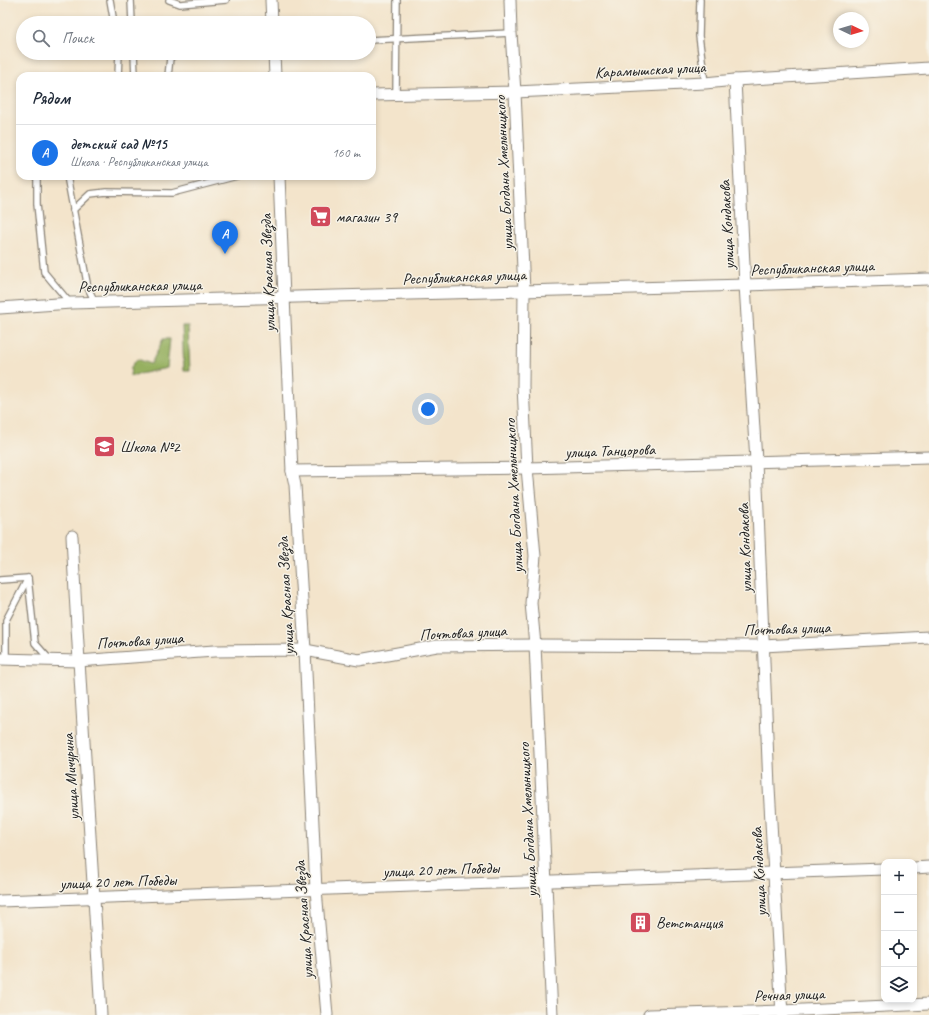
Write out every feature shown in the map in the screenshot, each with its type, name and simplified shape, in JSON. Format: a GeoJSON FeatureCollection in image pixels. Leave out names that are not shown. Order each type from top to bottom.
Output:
{"type":"FeatureCollection","features":[{"type":"Feature","properties":{"kind":"street"},"geometry":{"type":"LineString","coordinates":[[271,0],[272,16]]}},
{"type":"Feature","properties":{"kind":"street","name":"улица Богдана Хмельницкого"},"geometry":{"type":"LineString","coordinates":[[510,0],[524,290],[523,386],[527,468],[535,556],[531,603],[535,646],[552,1015]]}},
{"type":"Feature","properties":{"kind":"street"},"geometry":{"type":"LineString","coordinates":[[274,60],[275,72]]}},
{"type":"Feature","properties":{"kind":"street","name":"Карамышская улица"},"geometry":{"type":"LineString","coordinates":[[376,95],[515,92],[705,83],[929,68]]}},
{"type":"Feature","properties":{"kind":"street","name":"улица Кондакова"},"geometry":{"type":"LineString","coordinates":[[735,80],[745,285],[756,461],[769,779],[782,1013]]}},
{"type":"Feature","properties":{"kind":"street","name":"улица Красная Звезда"},"geometry":{"type":"LineString","coordinates":[[279,180],[292,471],[295,485],[316,890],[327,1015]]}},
{"type":"Feature","properties":{"kind":"street","name":"Республиканская улица"},"geometry":{"type":"LineString","coordinates":[[0,308],[71,303],[929,279]]}},
{"type":"Feature","properties":{"kind":"street","name":"улица Танцорова"},"geometry":{"type":"LineString","coordinates":[[292,471],[527,468],[929,457]]}},
{"type":"Feature","properties":{"kind":"street","name":"улица Мичурина"},"geometry":{"type":"LineString","coordinates":[[72,536],[78,661],[95,898],[101,1015]]}},
{"type":"Feature","properties":{"kind":"street","name":"Почтовая улица"},"geometry":{"type":"LineString","coordinates":[[3,659],[78,661],[214,651],[304,650],[359,660],[437,646],[763,646],[929,637]]}},
{"type":"Feature","properties":{"kind":"street"},"geometry":{"type":"LineString","coordinates":[[917,868],[929,867]]}},
{"type":"Feature","properties":{"kind":"street","name":"улица 20 лет Победы"},"geometry":{"type":"LineString","coordinates":[[0,901],[881,869]]}},
{"type":"Feature","properties":{"kind":"street","name":"Речная улица"},"geometry":{"type":"LineString","coordinates":[[649,1015],[782,1013],[929,1004]]}},
{"type":"Feature","properties":{"kind":"lane"},"geometry":{"type":"LineString","coordinates":[[110,0],[113,16]]}},
{"type":"Feature","properties":{"kind":"lane"},"geometry":{"type":"LineString","coordinates":[[131,0],[132,16]]}},
{"type":"Feature","properties":{"kind":"lane"},"geometry":{"type":"LineString","coordinates":[[169,0],[180,4],[226,0]]}},
{"type":"Feature","properties":{"kind":"lane"},"geometry":{"type":"LineString","coordinates":[[396,94],[397,0]]}},
{"type":"Feature","properties":{"kind":"lane"},"geometry":{"type":"LineString","coordinates":[[700,0],[699,36],[705,83]]}},
{"type":"Feature","properties":{"kind":"lane"},"geometry":{"type":"LineString","coordinates":[[376,40],[511,33]]}},
{"type":"Feature","properties":{"kind":"lane"},"geometry":{"type":"LineString","coordinates":[[118,72],[119,60]]}},
{"type":"Feature","properties":{"kind":"lane"},"geometry":{"type":"LineString","coordinates":[[134,60],[135,72]]}},
{"type":"Feature","properties":{"kind":"lane"},"geometry":{"type":"LineString","coordinates":[[168,72],[170,60]]}},
{"type":"Feature","properties":{"kind":"lane"},"geometry":{"type":"LineString","coordinates":[[37,180],[37,204],[44,272],[71,303]]}},
{"type":"Feature","properties":{"kind":"lane"},"geometry":{"type":"LineString","coordinates":[[68,180],[88,288],[95,303]]}},
{"type":"Feature","properties":{"kind":"lane"},"geometry":{"type":"LineString","coordinates":[[73,210],[90,194],[106,192],[172,193],[222,180]]}},
{"type":"Feature","properties":{"kind":"lane"},"geometry":{"type":"LineString","coordinates":[[0,580],[28,578]]}},
{"type":"Feature","properties":{"kind":"lane"},"geometry":{"type":"LineString","coordinates":[[3,659],[6,620],[28,578]]}},
{"type":"Feature","properties":{"kind":"lane"},"geometry":{"type":"LineString","coordinates":[[28,578],[36,643],[51,660]]}},
{"type":"Feature","properties":{"kind":"green space"},"geometry":{"type":"Polygon","coordinates":[[[182,326],[188,326],[190,371],[184,371],[182,326]]]}},
{"type":"Feature","properties":{"kind":"green space"},"geometry":{"type":"Polygon","coordinates":[[[163,339],[170,339],[167,368],[130,376],[131,367],[137,359],[151,364],[163,339]]]}},
{"type":"Feature","properties":{"kind":"place","name":"магазин 39"},"geometry":{"type":"Point","coordinates":[320,216]}},
{"type":"Feature","properties":{"kind":"place","name":"детский сад №15"},"geometry":{"type":"Point","coordinates":[225,254]}},
{"type":"Feature","properties":{"kind":"place","name":"Школа №2"},"geometry":{"type":"Point","coordinates":[105,446]}},
{"type":"Feature","properties":{"kind":"place","name":"Ветстанция"},"geometry":{"type":"Point","coordinates":[640,922]}}]}
